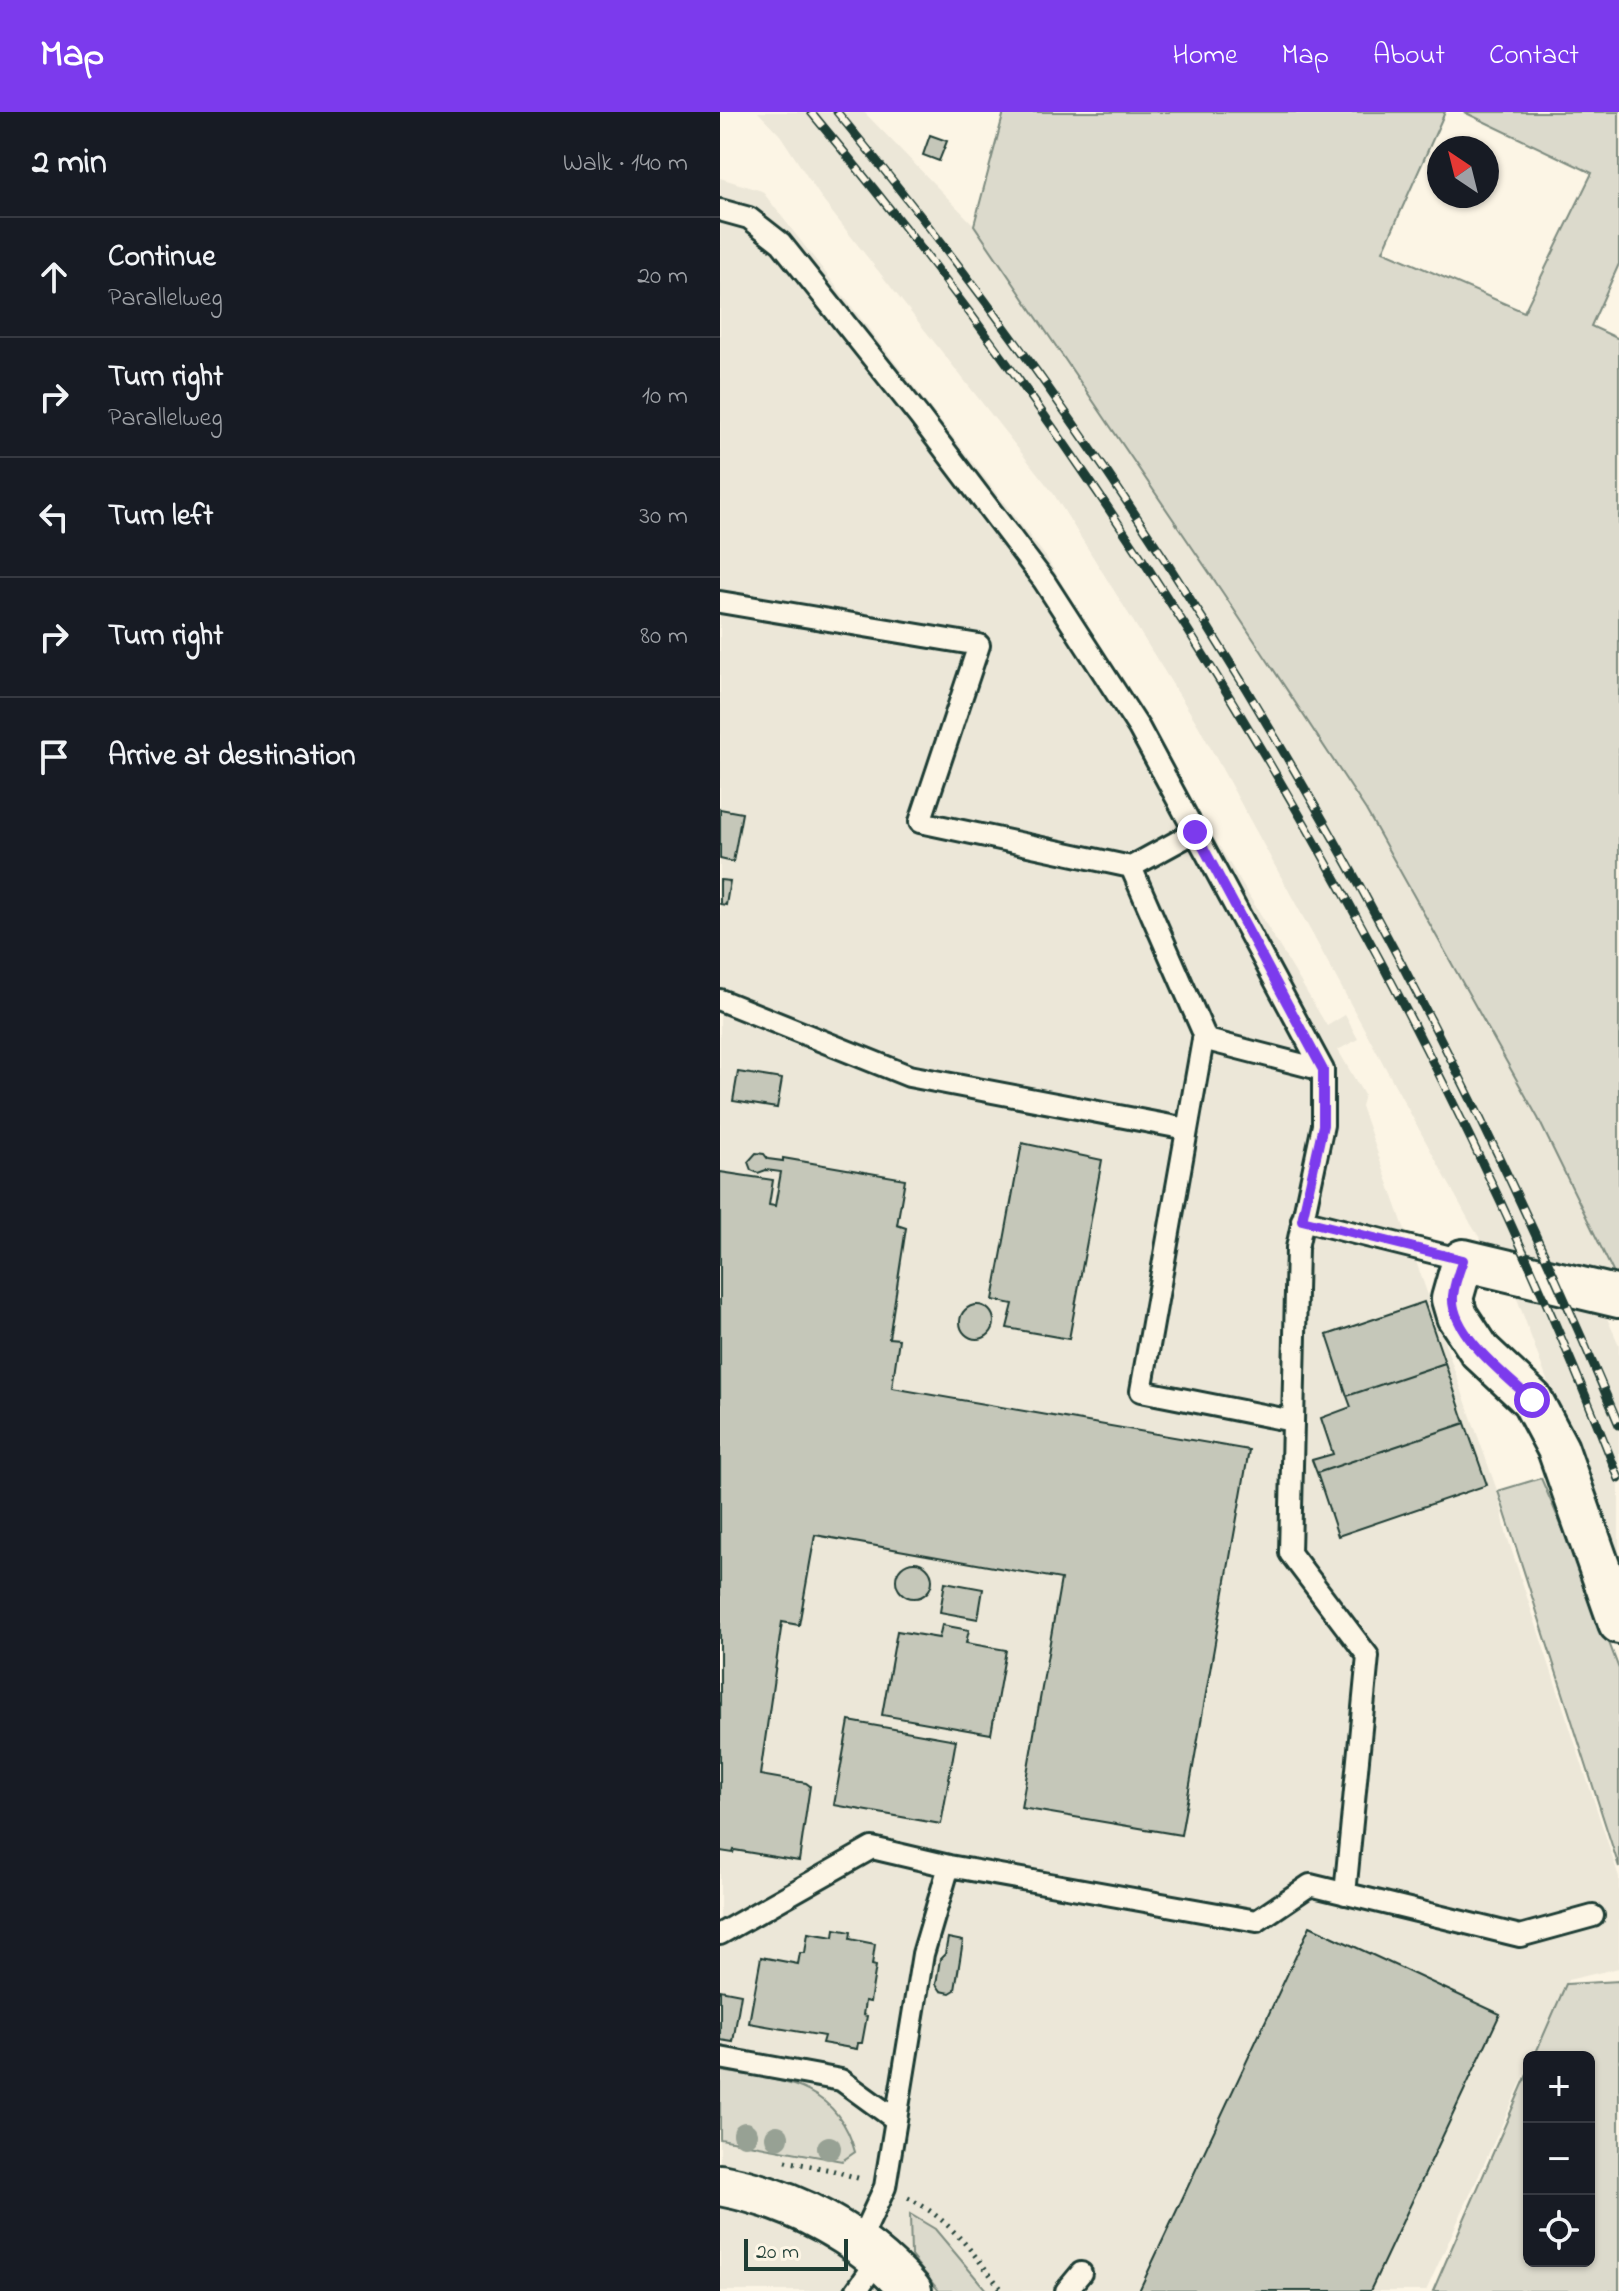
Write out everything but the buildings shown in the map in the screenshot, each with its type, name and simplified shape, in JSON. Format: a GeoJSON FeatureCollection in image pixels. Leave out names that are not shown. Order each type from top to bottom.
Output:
{"type":"FeatureCollection","features":[{"type":"Feature","properties":{"kind":"street"},"geometry":{"type":"LineString","coordinates":[[1619,1297],[1463,1260],[1452,1299],[1467,1335],[1532,1400],[1558,1449],[1619,1623]]}},
{"type":"Feature","properties":{"kind":"street"},"geometry":{"type":"LineString","coordinates":[[720,2185],[769,2197],[820,2217],[864,2265],[911,2291]]}},
{"type":"Feature","properties":{"kind":"lane"},"geometry":{"type":"LineString","coordinates":[[720,210],[749,218],[781,243],[919,416],[1044,581],[1139,728],[1323,1070],[1323,1125],[1297,1248],[1290,1553],[1368,1656],[1345,1894]]}},
{"type":"Feature","properties":{"kind":"lane"},"geometry":{"type":"LineString","coordinates":[[720,602],[979,645],[920,822],[1131,867],[1195,832]]}},
{"type":"Feature","properties":{"kind":"lane"},"geometry":{"type":"LineString","coordinates":[[1131,867],[1204,1034],[1141,1391],[1293,1421]]}},
{"type":"Feature","properties":{"kind":"lane"},"geometry":{"type":"LineString","coordinates":[[720,1000],[909,1076],[1187,1129]]}},
{"type":"Feature","properties":{"kind":"lane"},"geometry":{"type":"LineString","coordinates":[[1203,1039],[1323,1070]]}},
{"type":"Feature","properties":{"kind":"lane"},"geometry":{"type":"LineString","coordinates":[[1302,1220],[1463,1260]]}},
{"type":"Feature","properties":{"kind":"lane"},"geometry":{"type":"LineString","coordinates":[[720,1934],[872,1848],[949,1866],[1257,1921],[1310,1885],[1520,1936],[1593,1916]]}},
{"type":"Feature","properties":{"kind":"lane"},"geometry":{"type":"LineString","coordinates":[[864,2265],[885,2187],[923,1954],[949,1866]]}},
{"type":"Feature","properties":{"kind":"lane"},"geometry":{"type":"LineString","coordinates":[[720,2058],[841,2080],[896,2120]]}},
{"type":"Feature","properties":{"kind":"lane"},"geometry":{"type":"LineString","coordinates":[[1066,2291],[1081,2273]]}},
{"type":"Feature","properties":{"kind":"path"},"geometry":{"type":"LineString","coordinates":[[776,2160],[831,2170],[885,2187],[929,2208],[949,2225],[1003,2291]]}},
{"type":"Feature","properties":{"kind":"shaded area"},"geometry":{"type":"Polygon","coordinates":[[[758,112],[864,112],[974,225],[1366,810],[1538,1118],[1616,1278],[1603,1309],[1619,1345],[1619,1577],[1514,1290],[1472,1226],[1198,725],[1053,493],[824,202],[780,135],[758,112]]]}},
{"type":"Feature","properties":{"kind":"shaded area"},"geometry":{"type":"Polygon","coordinates":[[[1004,112],[1445,112],[1434,136],[1427,136],[1427,152],[1383,251],[1524,312],[1592,173],[1464,112],[1619,112],[1619,264],[1591,326],[1619,339],[1619,1273],[1616,1278],[1538,1118],[1366,810],[974,225],[1004,112]]]}},
{"type":"Feature","properties":{"kind":"shaded area"},"geometry":{"type":"Polygon","coordinates":[[[720,178],[762,191],[1046,557],[1327,1026],[1345,1015],[1358,1039],[1338,1050],[1364,1095],[1361,1106],[1499,1496],[1506,1533],[1619,1877],[1619,1968],[1568,1980],[1536,2051],[1523,2051],[1523,2078],[1426,2291],[720,2291],[720,178]]]}},
{"type":"Feature","properties":{"kind":"shaded area"},"geometry":{"type":"Polygon","coordinates":[[[1541,1478],[1619,1669],[1619,1867],[1498,1491],[1541,1478]]]}},
{"type":"Feature","properties":{"kind":"shaded area"},"geometry":{"type":"Polygon","coordinates":[[[1619,1981],[1619,2291],[1433,2291],[1523,2084],[1523,2267],[1595,2267],[1595,2051],[1537,2051],[1566,1984],[1619,1981]]]}},
{"type":"Feature","properties":{"kind":"shaded area"},"geometry":{"type":"Polygon","coordinates":[[[720,2071],[785,2082],[820,2098],[847,2129],[855,2152],[842,2161],[720,2139],[720,2071]]]}},
{"type":"Feature","properties":{"kind":"shaded area"},"geometry":{"type":"Polygon","coordinates":[[[910,2214],[935,2229],[987,2291],[939,2291],[911,2256],[910,2214]]]}},
{"type":"Feature","properties":{"kind":"railway"},"geometry":{"type":"LineString","coordinates":[[811,112],[934,266],[1052,426],[1164,592],[1269,763],[1368,938],[1460,1116],[1543,1297],[1619,1479]]}},
{"type":"Feature","properties":{"kind":"railway"},"geometry":{"type":"LineString","coordinates":[[837,112],[956,263],[1069,418],[1176,577],[1276,740],[1371,906],[1459,1076],[1542,1249],[1619,1425]]}},
{"type":"Feature","properties":{"kind":"route"},"geometry":{"type":"LineString","coordinates":[[1195,832],[1323,1070],[1323,1125],[1302,1220],[1463,1260],[1452,1299],[1457,1316],[1480,1351],[1532,1400]]}}]}
